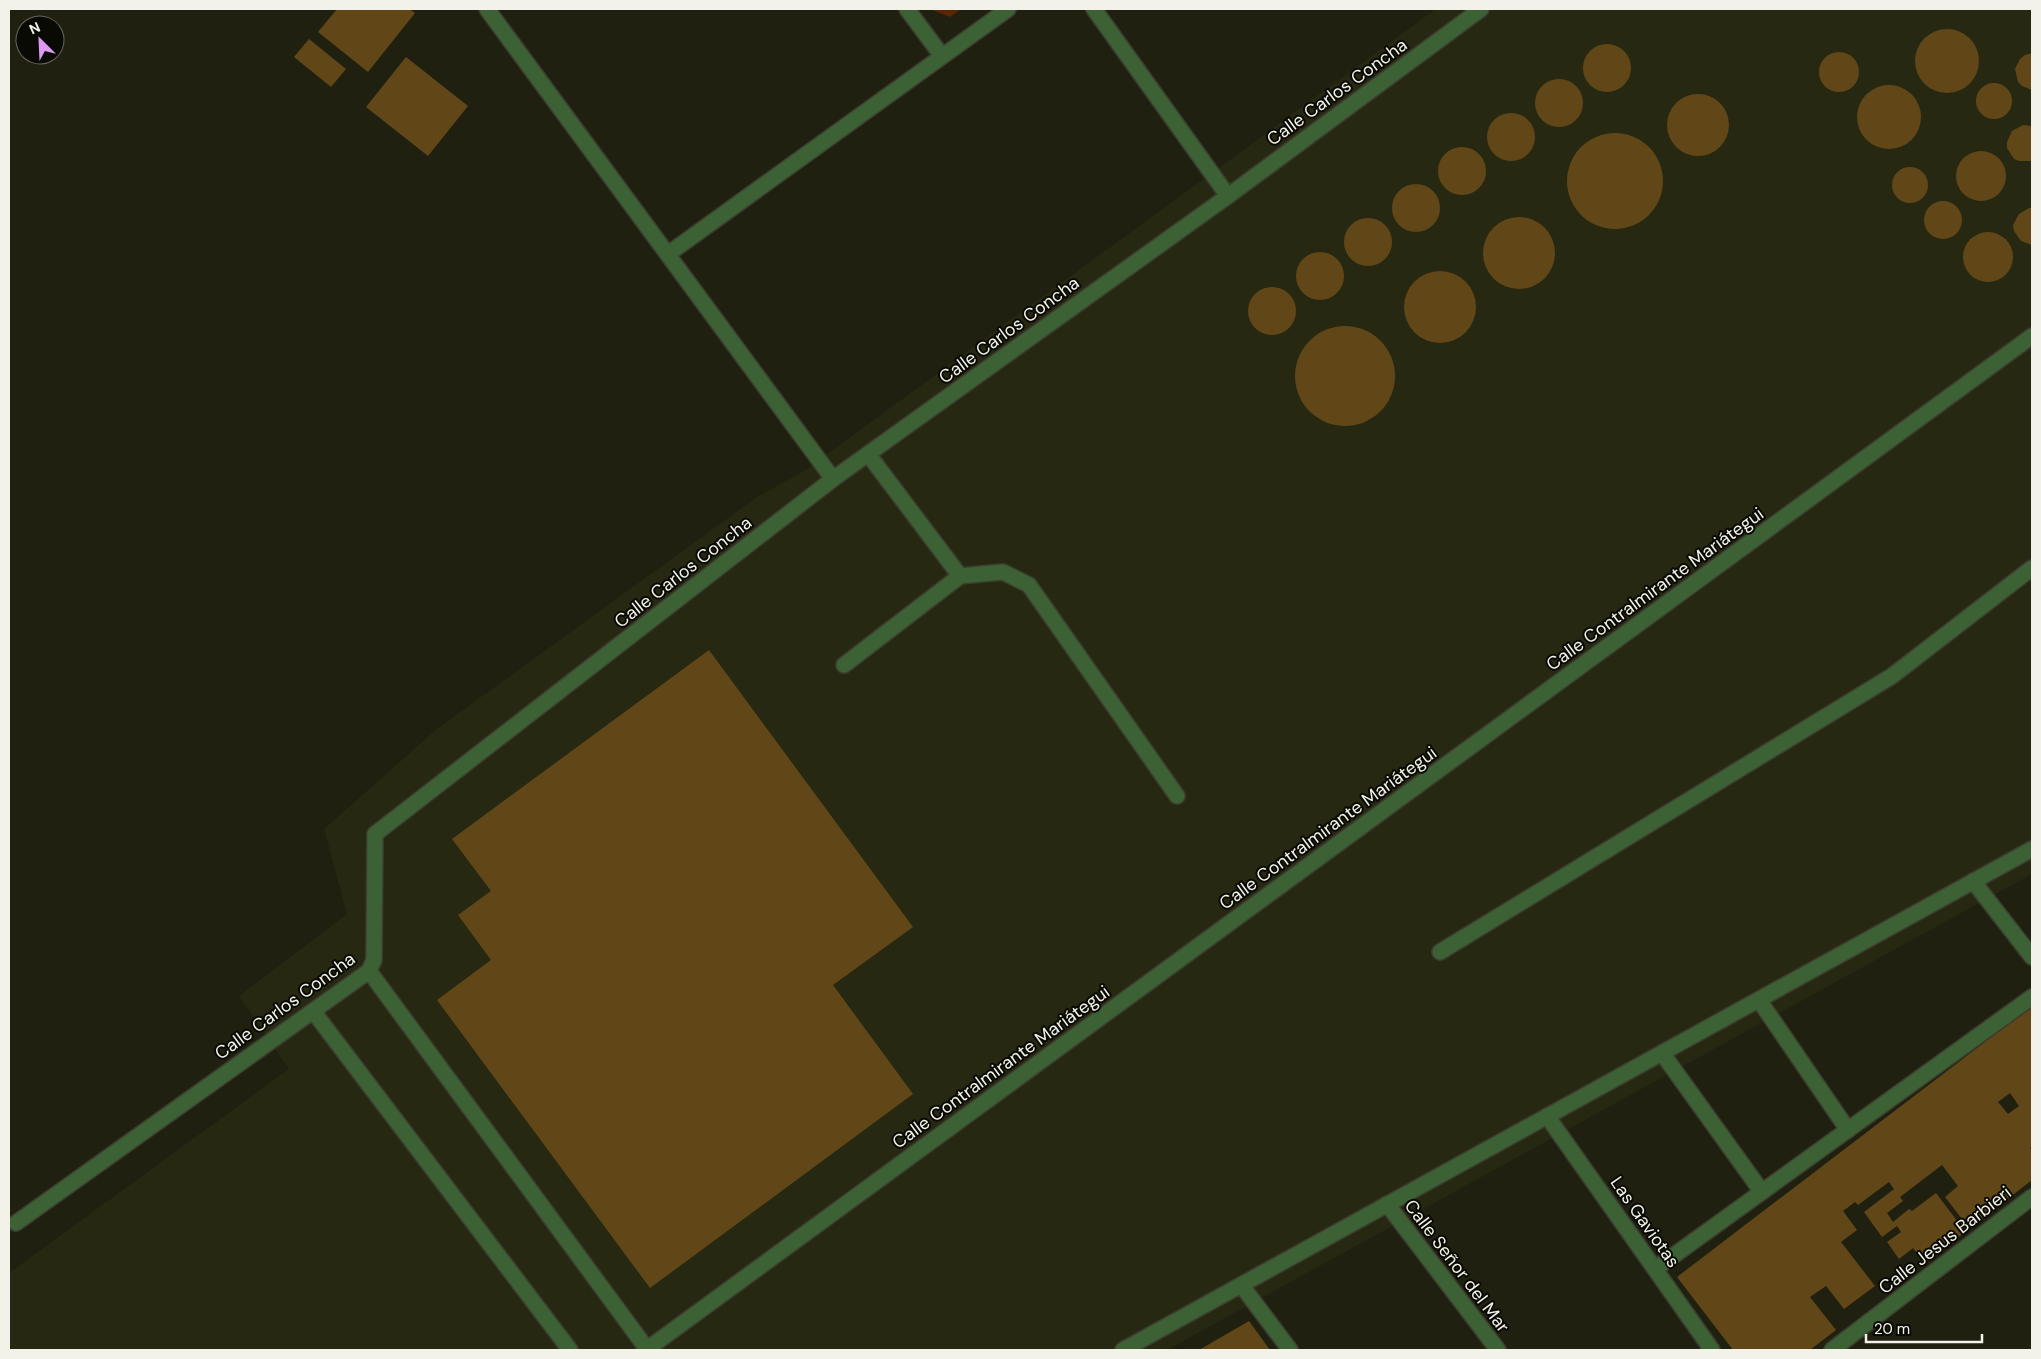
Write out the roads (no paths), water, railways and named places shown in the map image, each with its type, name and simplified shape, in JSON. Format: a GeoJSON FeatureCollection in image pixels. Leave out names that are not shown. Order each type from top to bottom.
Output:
{"type":"FeatureCollection","features":[{"type":"Feature","properties":{"kind":"street"},"geometry":{"type":"LineString","coordinates":[[907,9],[942,56]]}},
{"type":"Feature","properties":{"kind":"street"},"geometry":{"type":"LineString","coordinates":[[668,254],[1008,9]]}},
{"type":"Feature","properties":{"kind":"street"},"geometry":{"type":"LineString","coordinates":[[1094,9],[1228,196]]}},
{"type":"Feature","properties":{"kind":"street","name":"Calle Carlos Concha"},"geometry":{"type":"LineString","coordinates":[[12,1226],[369,971],[374,960],[375,834],[833,479],[1228,196],[1481,9]]}},
{"type":"Feature","properties":{"kind":"street"},"geometry":{"type":"LineString","coordinates":[[490,10],[833,479]]}},
{"type":"Feature","properties":{"kind":"street","name":"Calle Contralmirante Mariátegui"},"geometry":{"type":"LineString","coordinates":[[646,1350],[2032,336]]}},
{"type":"Feature","properties":{"kind":"street"},"geometry":{"type":"LineString","coordinates":[[868,454],[960,576]]}},
{"type":"Feature","properties":{"kind":"street"},"geometry":{"type":"LineString","coordinates":[[1440,952],[1892,676],[2032,568]]}},
{"type":"Feature","properties":{"kind":"street"},"geometry":{"type":"LineString","coordinates":[[844,665],[960,576],[1004,572],[1029,585],[1177,796]]}},
{"type":"Feature","properties":{"kind":"street"},"geometry":{"type":"LineString","coordinates":[[1123,1350],[2032,849]]}},
{"type":"Feature","properties":{"kind":"street"},"geometry":{"type":"LineString","coordinates":[[1973,881],[2032,957]]}},
{"type":"Feature","properties":{"kind":"street"},"geometry":{"type":"LineString","coordinates":[[369,971],[646,1350]]}},
{"type":"Feature","properties":{"kind":"street"},"geometry":{"type":"LineString","coordinates":[[1655,1270],[2032,997]]}},
{"type":"Feature","properties":{"kind":"street"},"geometry":{"type":"LineString","coordinates":[[1758,1000],[1848,1130]]}},
{"type":"Feature","properties":{"kind":"street"},"geometry":{"type":"LineString","coordinates":[[313,1011],[570,1350]]}},
{"type":"Feature","properties":{"kind":"street"},"geometry":{"type":"LineString","coordinates":[[1662,1053],[1762,1192]]}},
{"type":"Feature","properties":{"kind":"street","name":"Las Gaviotas"},"geometry":{"type":"LineString","coordinates":[[1547,1116],[1712,1350]]}},
{"type":"Feature","properties":{"kind":"street","name":"Calle Jesus Barbieri"},"geometry":{"type":"LineString","coordinates":[[1832,1350],[2032,1197]]}},
{"type":"Feature","properties":{"kind":"street","name":"Calle Señor del Mar"},"geometry":{"type":"LineString","coordinates":[[1387,1204],[1498,1350]]}},
{"type":"Feature","properties":{"kind":"street"},"geometry":{"type":"LineString","coordinates":[[1242,1286],[1290,1350]]}}]}
